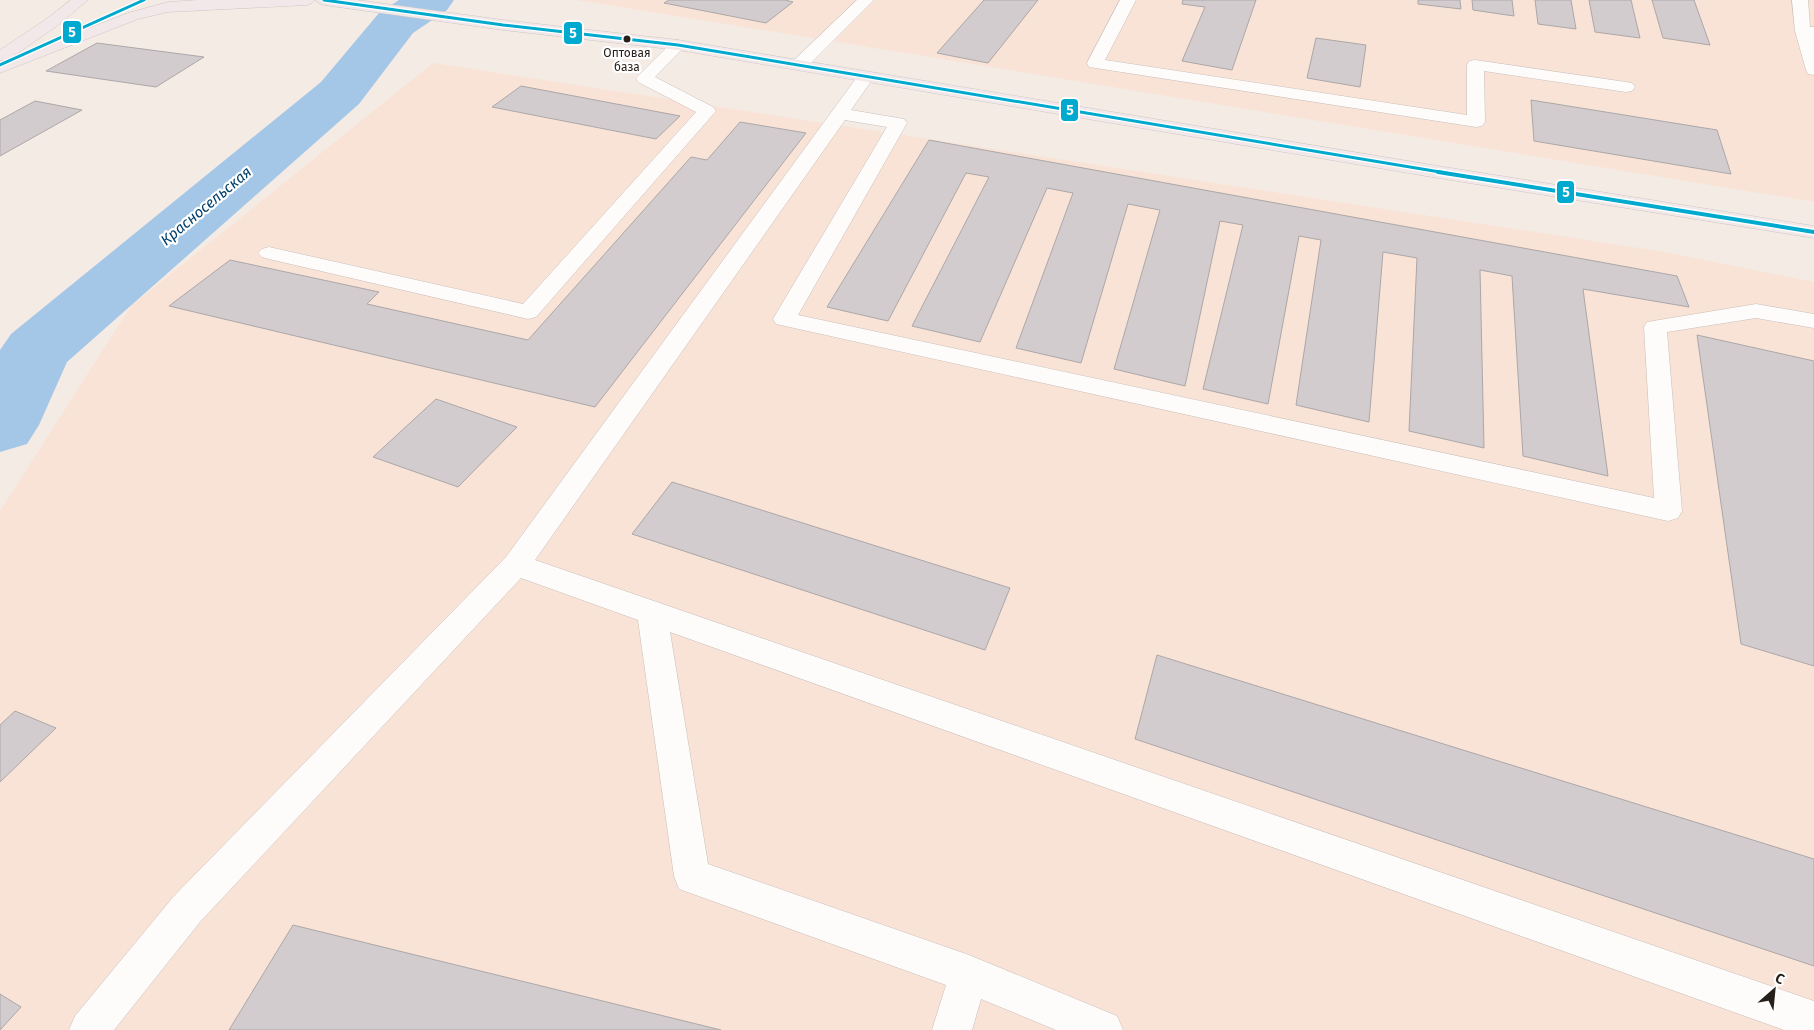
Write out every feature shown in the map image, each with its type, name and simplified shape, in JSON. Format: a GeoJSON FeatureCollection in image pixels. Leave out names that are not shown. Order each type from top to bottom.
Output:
{"type":"FeatureCollection","features":[{"type":"Feature","properties":{"kind":"main road"},"geometry":{"type":"LineString","coordinates":[[0,58],[51,23],[80,0]]}},
{"type":"Feature","properties":{"kind":"main road"},"geometry":{"type":"LineString","coordinates":[[0,66],[144,0]]}},
{"type":"Feature","properties":{"kind":"main road"},"geometry":{"type":"LineString","coordinates":[[0,66],[133,16],[168,7],[307,0]]}},
{"type":"Feature","properties":{"kind":"main road"},"geometry":{"type":"LineString","coordinates":[[324,0],[503,25],[678,45],[1438,172],[1814,232]]}},
{"type":"Feature","properties":{"kind":"lane"},"geometry":{"type":"LineString","coordinates":[[799,66],[866,0]]}},
{"type":"Feature","properties":{"kind":"lane"},"geometry":{"type":"LineString","coordinates":[[1128,0],[1095,63],[1476,122],[1475,65],[1626,86]]}},
{"type":"Feature","properties":{"kind":"lane"},"geometry":{"type":"LineString","coordinates":[[1800,0],[1809,31],[1814,70]]}},
{"type":"Feature","properties":{"kind":"lane"},"geometry":{"type":"LineString","coordinates":[[269,253],[528,312],[707,111],[644,78],[678,45]]}},
{"type":"Feature","properties":{"kind":"lane"},"geometry":{"type":"LineString","coordinates":[[89,1030],[187,909],[516,565],[866,77]]}},
{"type":"Feature","properties":{"kind":"lane"},"geometry":{"type":"LineString","coordinates":[[840,114],[898,123],[784,319],[1668,511],[1654,327],[1756,311],[1814,321]]}},
{"type":"Feature","properties":{"kind":"lane"},"geometry":{"type":"LineString","coordinates":[[516,565],[1814,1021]]}},
{"type":"Feature","properties":{"kind":"lane"},"geometry":{"type":"LineString","coordinates":[[652,613],[692,876],[969,974],[1103,1030]]}},
{"type":"Feature","properties":{"kind":"lane"},"geometry":{"type":"LineString","coordinates":[[952,1030],[969,974]]}},
{"type":"Feature","properties":{"kind":"shaded area"},"geometry":{"type":"Polygon","coordinates":[[[577,0],[1814,0],[1814,202],[825,40],[577,0]]]}},
{"type":"Feature","properties":{"kind":"shaded area"},"geometry":{"type":"Polygon","coordinates":[[[433,63],[1665,252],[1814,282],[1814,1030],[0,1030],[0,511],[131,306],[433,63]]]}},
{"type":"Feature","properties":{"kind":"building"},"geometry":{"type":"Polygon","coordinates":[[[669,0],[785,0],[793,2],[766,23],[664,3],[669,0]]]}},
{"type":"Feature","properties":{"kind":"building"},"geometry":{"type":"Polygon","coordinates":[[[984,0],[1038,0],[988,63],[937,53],[984,0]]]}},
{"type":"Feature","properties":{"kind":"building"},"geometry":{"type":"Polygon","coordinates":[[[1183,0],[1256,0],[1232,70],[1182,61],[1205,7],[1182,4],[1183,0]]]}},
{"type":"Feature","properties":{"kind":"building"},"geometry":{"type":"Polygon","coordinates":[[[1418,0],[1460,0],[1461,9],[1418,4],[1418,0]]]}},
{"type":"Feature","properties":{"kind":"building"},"geometry":{"type":"Polygon","coordinates":[[[1472,0],[1512,0],[1514,16],[1473,10],[1472,0]]]}},
{"type":"Feature","properties":{"kind":"building"},"geometry":{"type":"Polygon","coordinates":[[[1535,0],[1571,0],[1576,29],[1538,24],[1535,0]]]}},
{"type":"Feature","properties":{"kind":"building"},"geometry":{"type":"Polygon","coordinates":[[[1589,0],[1631,0],[1640,38],[1595,32],[1589,0]]]}},
{"type":"Feature","properties":{"kind":"building"},"geometry":{"type":"Polygon","coordinates":[[[1652,0],[1694,0],[1710,45],[1663,38],[1652,0]]]}},
{"type":"Feature","properties":{"kind":"building"},"geometry":{"type":"Polygon","coordinates":[[[1316,38],[1366,45],[1360,87],[1307,78],[1316,38]]]}},
{"type":"Feature","properties":{"kind":"building"},"geometry":{"type":"Polygon","coordinates":[[[97,43],[204,57],[156,87],[46,71],[97,43]]]}},
{"type":"Feature","properties":{"kind":"building"},"geometry":{"type":"Polygon","coordinates":[[[521,86],[680,116],[656,139],[492,107],[521,86]]]}},
{"type":"Feature","properties":{"kind":"building"},"geometry":{"type":"Polygon","coordinates":[[[1531,100],[1717,130],[1731,174],[1534,141],[1531,100]]]}},
{"type":"Feature","properties":{"kind":"building"},"geometry":{"type":"Polygon","coordinates":[[[35,101],[82,110],[0,156],[0,120],[35,101]]]}},
{"type":"Feature","properties":{"kind":"building"},"geometry":{"type":"Polygon","coordinates":[[[740,122],[806,133],[595,407],[169,306],[230,260],[379,292],[367,304],[528,340],[691,157],[707,160],[740,122]]]}},
{"type":"Feature","properties":{"kind":"building"},"geometry":{"type":"Polygon","coordinates":[[[929,140],[1677,276],[1689,307],[1583,289],[1608,476],[1523,456],[1512,276],[1480,270],[1484,448],[1409,431],[1417,258],[1383,252],[1369,422],[1296,405],[1321,240],[1299,236],[1268,404],[1203,389],[1243,225],[1220,221],[1185,386],[1114,369],[1160,210],[1128,204],[1081,363],[1016,348],[1073,193],[1047,188],[980,342],[912,326],[989,177],[966,173],[888,321],[827,307],[929,140]]]}},
{"type":"Feature","properties":{"kind":"building"},"geometry":{"type":"Polygon","coordinates":[[[1697,335],[1814,361],[1814,666],[1741,644],[1697,335]]]}},
{"type":"Feature","properties":{"kind":"building"},"geometry":{"type":"Polygon","coordinates":[[[436,399],[517,427],[458,487],[373,457],[436,399]]]}},
{"type":"Feature","properties":{"kind":"building"},"geometry":{"type":"Polygon","coordinates":[[[672,482],[1010,588],[985,650],[632,534],[672,482]]]}},
{"type":"Feature","properties":{"kind":"building"},"geometry":{"type":"Polygon","coordinates":[[[1157,655],[1814,859],[1814,966],[1135,739],[1157,655]]]}},
{"type":"Feature","properties":{"kind":"building"},"geometry":{"type":"Polygon","coordinates":[[[15,711],[56,728],[0,782],[0,725],[15,711]]]}},
{"type":"Feature","properties":{"kind":"building"},"geometry":{"type":"Polygon","coordinates":[[[293,925],[721,1030],[229,1030],[293,925]]]}},
{"type":"Feature","properties":{"kind":"building"},"geometry":{"type":"Polygon","coordinates":[[[0,994],[21,1007],[0,1030],[0,994]]]}},
{"type":"Feature","properties":{"kind":"waterway","name":"Красносельская"},"geometry":{"type":"LineString","coordinates":[[0,425],[36,350],[340,93],[396,23],[431,0]]}},
{"type":"Feature","properties":{"kind":"transit line","name":"5"},"geometry":{"type":"LineString","coordinates":[[0,65],[144,0]]}},
{"type":"Feature","properties":{"kind":"transit line","name":"5"},"geometry":{"type":"LineString","coordinates":[[324,0],[503,25],[678,45],[1438,172],[1814,232]]}},
{"type":"Feature","properties":{"kind":"place","name":"Оптовая база"},"geometry":{"type":"Point","coordinates":[627,39]}}]}
